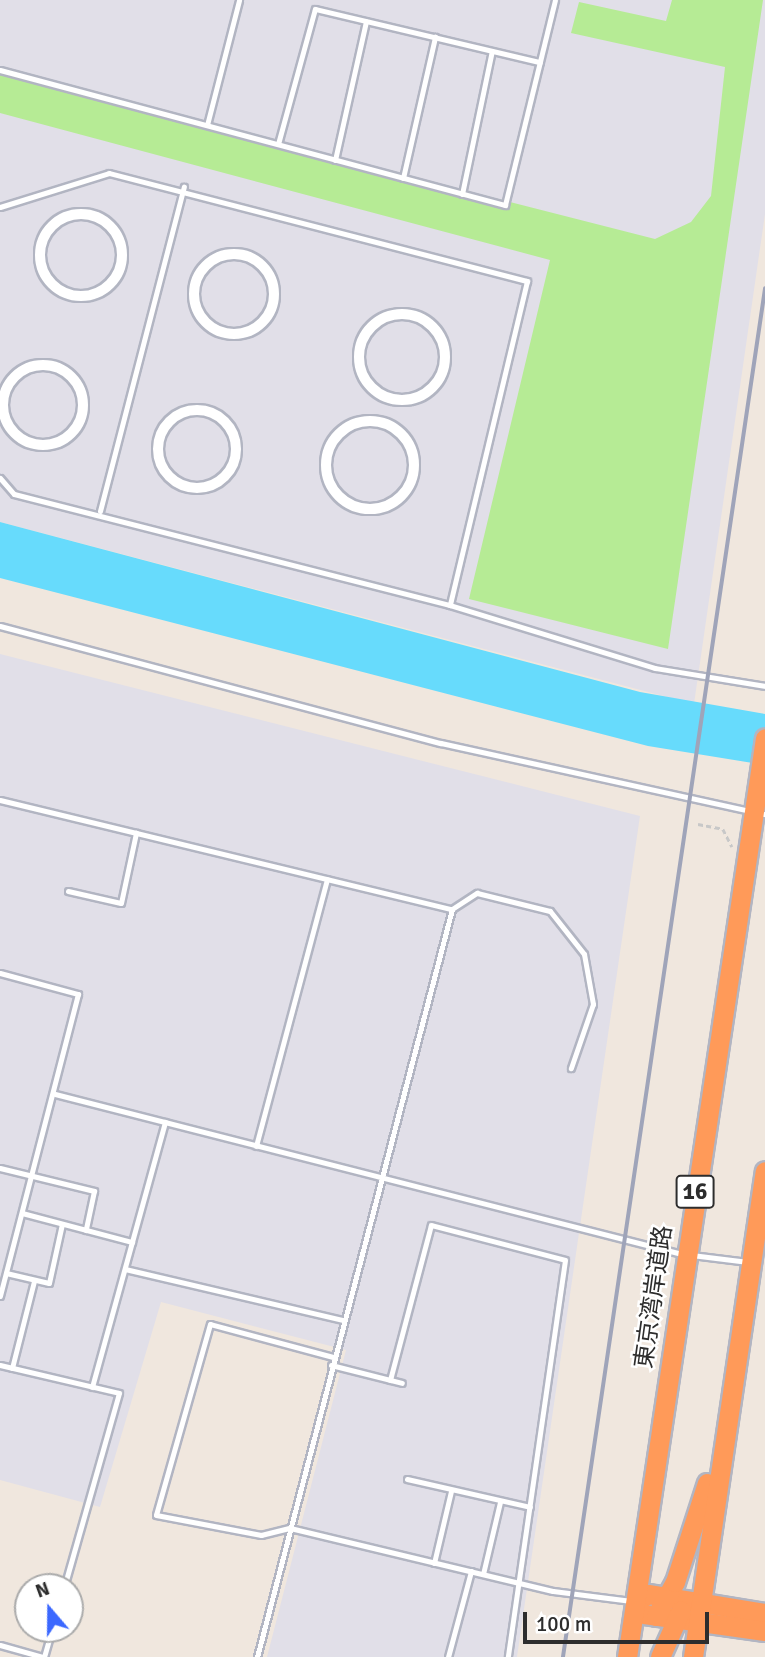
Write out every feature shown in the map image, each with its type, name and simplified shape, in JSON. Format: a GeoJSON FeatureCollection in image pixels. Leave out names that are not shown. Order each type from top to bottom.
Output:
{"type":"FeatureCollection","features":[{"type":"Feature","properties":{"kind":"highway","name":"東京湾岸道路"},"geometry":{"type":"LineString","coordinates":[[627,1657],[685,1254],[759,813],[758,783],[765,738]]}},
{"type":"Feature","properties":{"kind":"highway"},"geometry":{"type":"LineString","coordinates":[[693,1657],[695,1609],[765,1171]]}},
{"type":"Feature","properties":{"kind":"highway"},"geometry":{"type":"LineString","coordinates":[[660,1657],[667,1598],[724,1424]]}},
{"type":"Feature","properties":{"kind":"highway"},"geometry":{"type":"LineString","coordinates":[[765,1613],[695,1609],[665,1618],[645,1615],[636,1602],[648,1594],[667,1598],[695,1609],[765,1630]]}},
{"type":"Feature","properties":{"kind":"street"},"geometry":{"type":"LineString","coordinates":[[78,214],[105,221],[122,255],[113,281],[91,294],[55,286],[40,251],[52,226],[78,214]]}},
{"type":"Feature","properties":{"kind":"street"},"geometry":{"type":"LineString","coordinates":[[231,253],[266,268],[275,290],[261,325],[225,334],[202,319],[193,296],[206,265],[231,253]]}},
{"type":"Feature","properties":{"kind":"street"},"geometry":{"type":"LineString","coordinates":[[405,313],[431,324],[445,352],[432,388],[394,399],[369,384],[359,358],[376,322],[405,313]]}},
{"type":"Feature","properties":{"kind":"street"},"geometry":{"type":"LineString","coordinates":[[46,366],[71,376],[82,396],[77,426],[56,443],[19,437],[3,409],[10,383],[46,366]]}},
{"type":"Feature","properties":{"kind":"street"},"geometry":{"type":"LineString","coordinates":[[195,410],[222,419],[236,440],[229,473],[207,488],[173,481],[158,458],[170,421],[195,410]]}},
{"type":"Feature","properties":{"kind":"street"},"geometry":{"type":"LineString","coordinates":[[380,422],[409,443],[413,478],[398,500],[364,509],[332,489],[326,463],[343,430],[380,422]]}},
{"type":"Feature","properties":{"kind":"lane"},"geometry":{"type":"LineString","coordinates":[[207,125],[239,0]]}},
{"type":"Feature","properties":{"kind":"lane"},"geometry":{"type":"LineString","coordinates":[[0,70],[505,205],[555,0]]}},
{"type":"Feature","properties":{"kind":"lane"},"geometry":{"type":"LineString","coordinates":[[278,145],[315,9],[540,62]]}},
{"type":"Feature","properties":{"kind":"lane"},"geometry":{"type":"LineString","coordinates":[[335,160],[366,21]]}},
{"type":"Feature","properties":{"kind":"lane"},"geometry":{"type":"LineString","coordinates":[[403,178],[435,37]]}},
{"type":"Feature","properties":{"kind":"lane"},"geometry":{"type":"LineString","coordinates":[[462,194],[492,51]]}},
{"type":"Feature","properties":{"kind":"lane"},"geometry":{"type":"LineString","coordinates":[[0,207],[109,173],[184,187],[527,281],[450,605]]}},
{"type":"Feature","properties":{"kind":"lane"},"geometry":{"type":"LineString","coordinates":[[100,511],[184,187]]}},
{"type":"Feature","properties":{"kind":"lane"},"geometry":{"type":"LineString","coordinates":[[0,478],[14,494],[100,511],[450,605],[655,668],[765,686]]}},
{"type":"Feature","properties":{"kind":"lane"},"geometry":{"type":"LineString","coordinates":[[0,626],[441,743],[759,813]]}},
{"type":"Feature","properties":{"kind":"lane"},"geometry":{"type":"LineString","coordinates":[[0,800],[452,909]]}},
{"type":"Feature","properties":{"kind":"lane"},"geometry":{"type":"LineString","coordinates":[[68,891],[121,903],[136,833]]}},
{"type":"Feature","properties":{"kind":"lane"},"geometry":{"type":"LineString","coordinates":[[256,1146],[327,879]]}},
{"type":"Feature","properties":{"kind":"lane"},"geometry":{"type":"LineString","coordinates":[[257,1657],[342,1320],[452,909],[477,894],[550,911],[584,954],[593,1004],[571,1068]]}},
{"type":"Feature","properties":{"kind":"lane"},"geometry":{"type":"LineString","coordinates":[[0,973],[78,994],[55,1094],[0,1296]]}},
{"type":"Feature","properties":{"kind":"lane"},"geometry":{"type":"LineString","coordinates":[[55,1094],[380,1180],[685,1254],[752,1263]]}},
{"type":"Feature","properties":{"kind":"lane"},"geometry":{"type":"LineString","coordinates":[[92,1387],[165,1122]]}},
{"type":"Feature","properties":{"kind":"lane"},"geometry":{"type":"LineString","coordinates":[[0,1168],[93,1191],[86,1230]]}},
{"type":"Feature","properties":{"kind":"lane"},"geometry":{"type":"LineString","coordinates":[[22,1213],[132,1242]]}},
{"type":"Feature","properties":{"kind":"lane"},"geometry":{"type":"LineString","coordinates":[[6,1273],[49,1283],[62,1224]]}},
{"type":"Feature","properties":{"kind":"lane"},"geometry":{"type":"LineString","coordinates":[[390,1380],[431,1225],[565,1260],[508,1657]]}},
{"type":"Feature","properties":{"kind":"lane"},"geometry":{"type":"LineString","coordinates":[[125,1269],[342,1320]]}},
{"type":"Feature","properties":{"kind":"lane"},"geometry":{"type":"LineString","coordinates":[[12,1368],[34,1281]]}},
{"type":"Feature","properties":{"kind":"lane"},"geometry":{"type":"LineString","coordinates":[[333,1357],[210,1324],[156,1515],[261,1535],[290,1528],[519,1583],[636,1602]]}},
{"type":"Feature","properties":{"kind":"lane"},"geometry":{"type":"LineString","coordinates":[[0,1365],[119,1393],[68,1573]]}},
{"type":"Feature","properties":{"kind":"lane"},"geometry":{"type":"LineString","coordinates":[[331,1365],[401,1383]]}},
{"type":"Feature","properties":{"kind":"lane"},"geometry":{"type":"LineString","coordinates":[[407,1479],[530,1507]]}},
{"type":"Feature","properties":{"kind":"lane"},"geometry":{"type":"LineString","coordinates":[[434,1563],[451,1491]]}},
{"type":"Feature","properties":{"kind":"lane"},"geometry":{"type":"LineString","coordinates":[[482,1574],[500,1502]]}},
{"type":"Feature","properties":{"kind":"lane"},"geometry":{"type":"LineString","coordinates":[[448,1657],[471,1571]]}},
{"type":"Feature","properties":{"kind":"lane"},"geometry":{"type":"LineString","coordinates":[[0,1645],[43,1657]]}},
{"type":"Feature","properties":{"kind":"path"},"geometry":{"type":"LineString","coordinates":[[698,824],[723,829],[732,845],[730,858]]}},
{"type":"Feature","properties":{"kind":"shaded area"},"geometry":{"type":"Polygon","coordinates":[[[0,0],[765,0],[765,214],[694,704],[0,522],[0,0]]]}},
{"type":"Feature","properties":{"kind":"shaded area"},"geometry":{"type":"Polygon","coordinates":[[[0,654],[640,816],[517,1657],[267,1657],[346,1350],[161,1302],[100,1507],[0,1480],[0,654]]]}},
{"type":"Feature","properties":{"kind":"green space"},"geometry":{"type":"Polygon","coordinates":[[[672,0],[763,0],[668,649],[469,599],[550,260],[0,113],[0,72],[655,239],[691,222],[711,196],[725,67],[571,33],[579,2],[666,21],[672,0]]]}},
{"type":"Feature","properties":{"kind":"water"},"geometry":{"type":"Polygon","coordinates":[[[0,522],[640,692],[765,714],[765,765],[648,746],[0,578],[0,522]]]}},
{"type":"Feature","properties":{"kind":"railway"},"geometry":{"type":"LineString","coordinates":[[563,1657],[765,289]]}}]}
